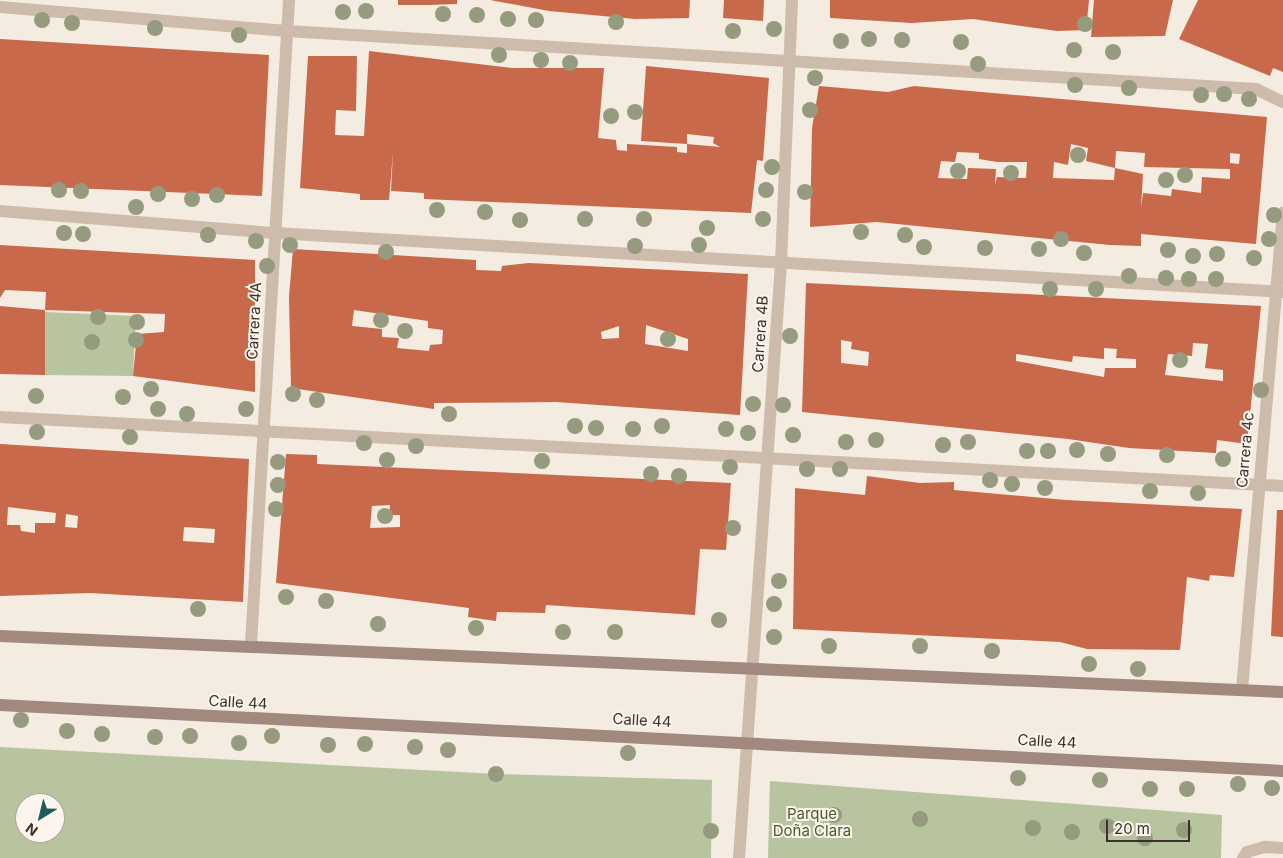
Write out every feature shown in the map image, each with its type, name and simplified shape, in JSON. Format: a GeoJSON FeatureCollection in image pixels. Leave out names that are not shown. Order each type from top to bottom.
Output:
{"type":"FeatureCollection","features":[{"type":"Feature","properties":{"kind":"main road"},"geometry":{"type":"LineString","coordinates":[[0,636],[251,644],[750,669],[1283,692]]}},
{"type":"Feature","properties":{"kind":"main road","name":"Calle 44"},"geometry":{"type":"LineString","coordinates":[[0,705],[745,741],[1283,771]]}},
{"type":"Feature","properties":{"kind":"street","name":"Carrera 4A"},"geometry":{"type":"LineString","coordinates":[[251,644],[289,0]]}},
{"type":"Feature","properties":{"kind":"street","name":"Carrera 4B"},"geometry":{"type":"LineString","coordinates":[[738,858],[750,669],[768,460],[781,263],[788,59],[792,0]]}},
{"type":"Feature","properties":{"kind":"street"},"geometry":{"type":"LineString","coordinates":[[0,8],[287,31],[788,59],[1256,89],[1283,102]]}},
{"type":"Feature","properties":{"kind":"street"},"geometry":{"type":"LineString","coordinates":[[0,211],[275,233],[1280,292]]}},
{"type":"Feature","properties":{"kind":"street","name":"Carrera 4c"},"geometry":{"type":"LineString","coordinates":[[1242,690],[1257,484],[1280,292],[1283,213]]}},
{"type":"Feature","properties":{"kind":"street"},"geometry":{"type":"LineString","coordinates":[[0,417],[264,433],[1283,486]]}},
{"type":"Feature","properties":{"kind":"street"},"geometry":{"type":"LineString","coordinates":[[1245,855],[1283,848]]}},
{"type":"Feature","properties":{"kind":"green space"},"geometry":{"type":"Polygon","coordinates":[[[45,312],[136,316],[133,376],[45,375],[45,312]]]}},
{"type":"Feature","properties":{"kind":"green space"},"geometry":{"type":"Polygon","coordinates":[[[0,747],[496,774],[712,780],[711,858],[0,858],[0,747]]]}},
{"type":"Feature","properties":{"kind":"green space","name":"Parque Doña Clara"},"geometry":{"type":"Polygon","coordinates":[[[770,781],[1222,815],[1221,858],[768,858],[770,781]]]}},
{"type":"Feature","properties":{"kind":"building"},"geometry":{"type":"Polygon","coordinates":[[[398,0],[457,0],[457,4],[398,5],[398,0]]]}},
{"type":"Feature","properties":{"kind":"building"},"geometry":{"type":"Polygon","coordinates":[[[490,0],[690,0],[689,18],[635,19],[549,11],[490,0]]]}},
{"type":"Feature","properties":{"kind":"building"},"geometry":{"type":"Polygon","coordinates":[[[724,0],[764,0],[763,21],[723,18],[724,0]]]}},
{"type":"Feature","properties":{"kind":"building"},"geometry":{"type":"Polygon","coordinates":[[[830,0],[1089,0],[1086,30],[1057,31],[973,19],[912,23],[830,18],[830,0]]]}},
{"type":"Feature","properties":{"kind":"building"},"geometry":{"type":"Polygon","coordinates":[[[1094,0],[1173,0],[1165,36],[1091,37],[1094,0]]]}},
{"type":"Feature","properties":{"kind":"building"},"geometry":{"type":"Polygon","coordinates":[[[1198,0],[1283,0],[1283,72],[1273,68],[1270,76],[1179,39],[1198,0]]]}},
{"type":"Feature","properties":{"kind":"building"},"geometry":{"type":"Polygon","coordinates":[[[0,39],[269,55],[262,196],[0,185],[0,39]]]}},
{"type":"Feature","properties":{"kind":"building"},"geometry":{"type":"Polygon","coordinates":[[[369,51],[512,68],[604,68],[598,138],[616,140],[617,150],[627,151],[627,144],[677,147],[677,152],[687,153],[687,144],[641,141],[646,66],[769,78],[763,161],[757,160],[751,213],[424,199],[424,193],[391,191],[393,152],[389,200],[360,200],[360,194],[300,188],[308,56],[357,56],[356,111],[336,110],[335,135],[364,136],[369,51]],[[687,134],[687,144],[720,147],[713,143],[714,137],[687,134]]]}},
{"type":"Feature","properties":{"kind":"building"},"geometry":{"type":"Polygon","coordinates":[[[819,86],[888,92],[914,86],[1267,117],[1256,244],[1141,234],[1141,246],[1110,245],[877,222],[810,227],[812,128],[819,86]],[[1071,144],[1068,165],[1054,162],[1053,178],[1114,180],[1115,168],[1086,161],[1088,148],[1071,144]],[[1116,151],[1115,168],[1143,174],[1141,208],[1143,193],[1171,196],[1172,189],[1201,193],[1202,177],[1230,179],[1230,169],[1144,167],[1145,153],[1116,151]],[[957,152],[955,162],[941,161],[938,178],[967,179],[968,168],[996,169],[995,185],[997,177],[1026,178],[1027,162],[997,162],[979,159],[979,153],[957,152]],[[1230,153],[1230,163],[1239,164],[1240,154],[1230,153]]]}},
{"type":"Feature","properties":{"kind":"building"},"geometry":{"type":"Polygon","coordinates":[[[0,245],[255,260],[255,392],[133,376],[137,334],[164,332],[165,314],[45,310],[46,292],[5,290],[0,298],[0,245]]]}},
{"type":"Feature","properties":{"kind":"building"},"geometry":{"type":"Polygon","coordinates":[[[293,249],[476,260],[476,270],[501,271],[502,266],[529,263],[748,274],[740,415],[556,402],[434,403],[434,409],[291,388],[289,297],[293,249]],[[354,310],[352,326],[382,329],[382,337],[399,338],[397,348],[429,351],[430,345],[442,344],[443,330],[428,328],[428,321],[354,310]],[[646,325],[645,344],[688,351],[688,339],[646,325]],[[619,326],[601,332],[602,339],[619,338],[619,326]]]}},
{"type":"Feature","properties":{"kind":"building"},"geometry":{"type":"Polygon","coordinates":[[[806,283],[1261,306],[1247,444],[1217,440],[1216,453],[1129,448],[1068,439],[802,412],[806,283]],[[841,340],[841,363],[868,366],[869,352],[851,349],[852,342],[841,340]],[[1193,343],[1192,356],[1168,354],[1165,375],[1223,381],[1223,370],[1205,368],[1208,344],[1193,343]],[[1104,348],[1104,359],[1073,356],[1072,362],[1016,354],[1016,361],[1104,377],[1105,368],[1136,368],[1136,359],[1116,358],[1117,349],[1104,348]]]}},
{"type":"Feature","properties":{"kind":"building"},"geometry":{"type":"Polygon","coordinates":[[[0,306],[45,310],[45,375],[0,374],[0,306]]]}},
{"type":"Feature","properties":{"kind":"building"},"geometry":{"type":"Polygon","coordinates":[[[0,444],[249,459],[243,602],[90,593],[0,596],[0,444]],[[8,507],[7,525],[20,525],[21,531],[35,533],[35,523],[55,523],[56,513],[8,507]],[[66,514],[65,527],[77,528],[78,516],[66,514]],[[184,527],[183,541],[214,543],[215,529],[184,527]]]}},
{"type":"Feature","properties":{"kind":"building"},"geometry":{"type":"Polygon","coordinates":[[[286,454],[317,455],[317,464],[731,483],[726,550],[700,549],[695,615],[546,605],[545,613],[497,612],[496,621],[468,617],[469,608],[276,583],[286,454]],[[390,505],[372,506],[370,528],[400,527],[400,515],[389,515],[390,505]]]}},
{"type":"Feature","properties":{"kind":"building"},"geometry":{"type":"Polygon","coordinates":[[[867,476],[920,483],[954,482],[954,490],[1066,500],[1242,509],[1234,577],[1210,575],[1209,581],[1187,577],[1180,650],[1087,649],[1060,642],[793,629],[795,488],[865,495],[867,476]]]}},
{"type":"Feature","properties":{"kind":"building"},"geometry":{"type":"Polygon","coordinates":[[[1277,510],[1283,510],[1283,637],[1271,636],[1277,510]]]}}]}
